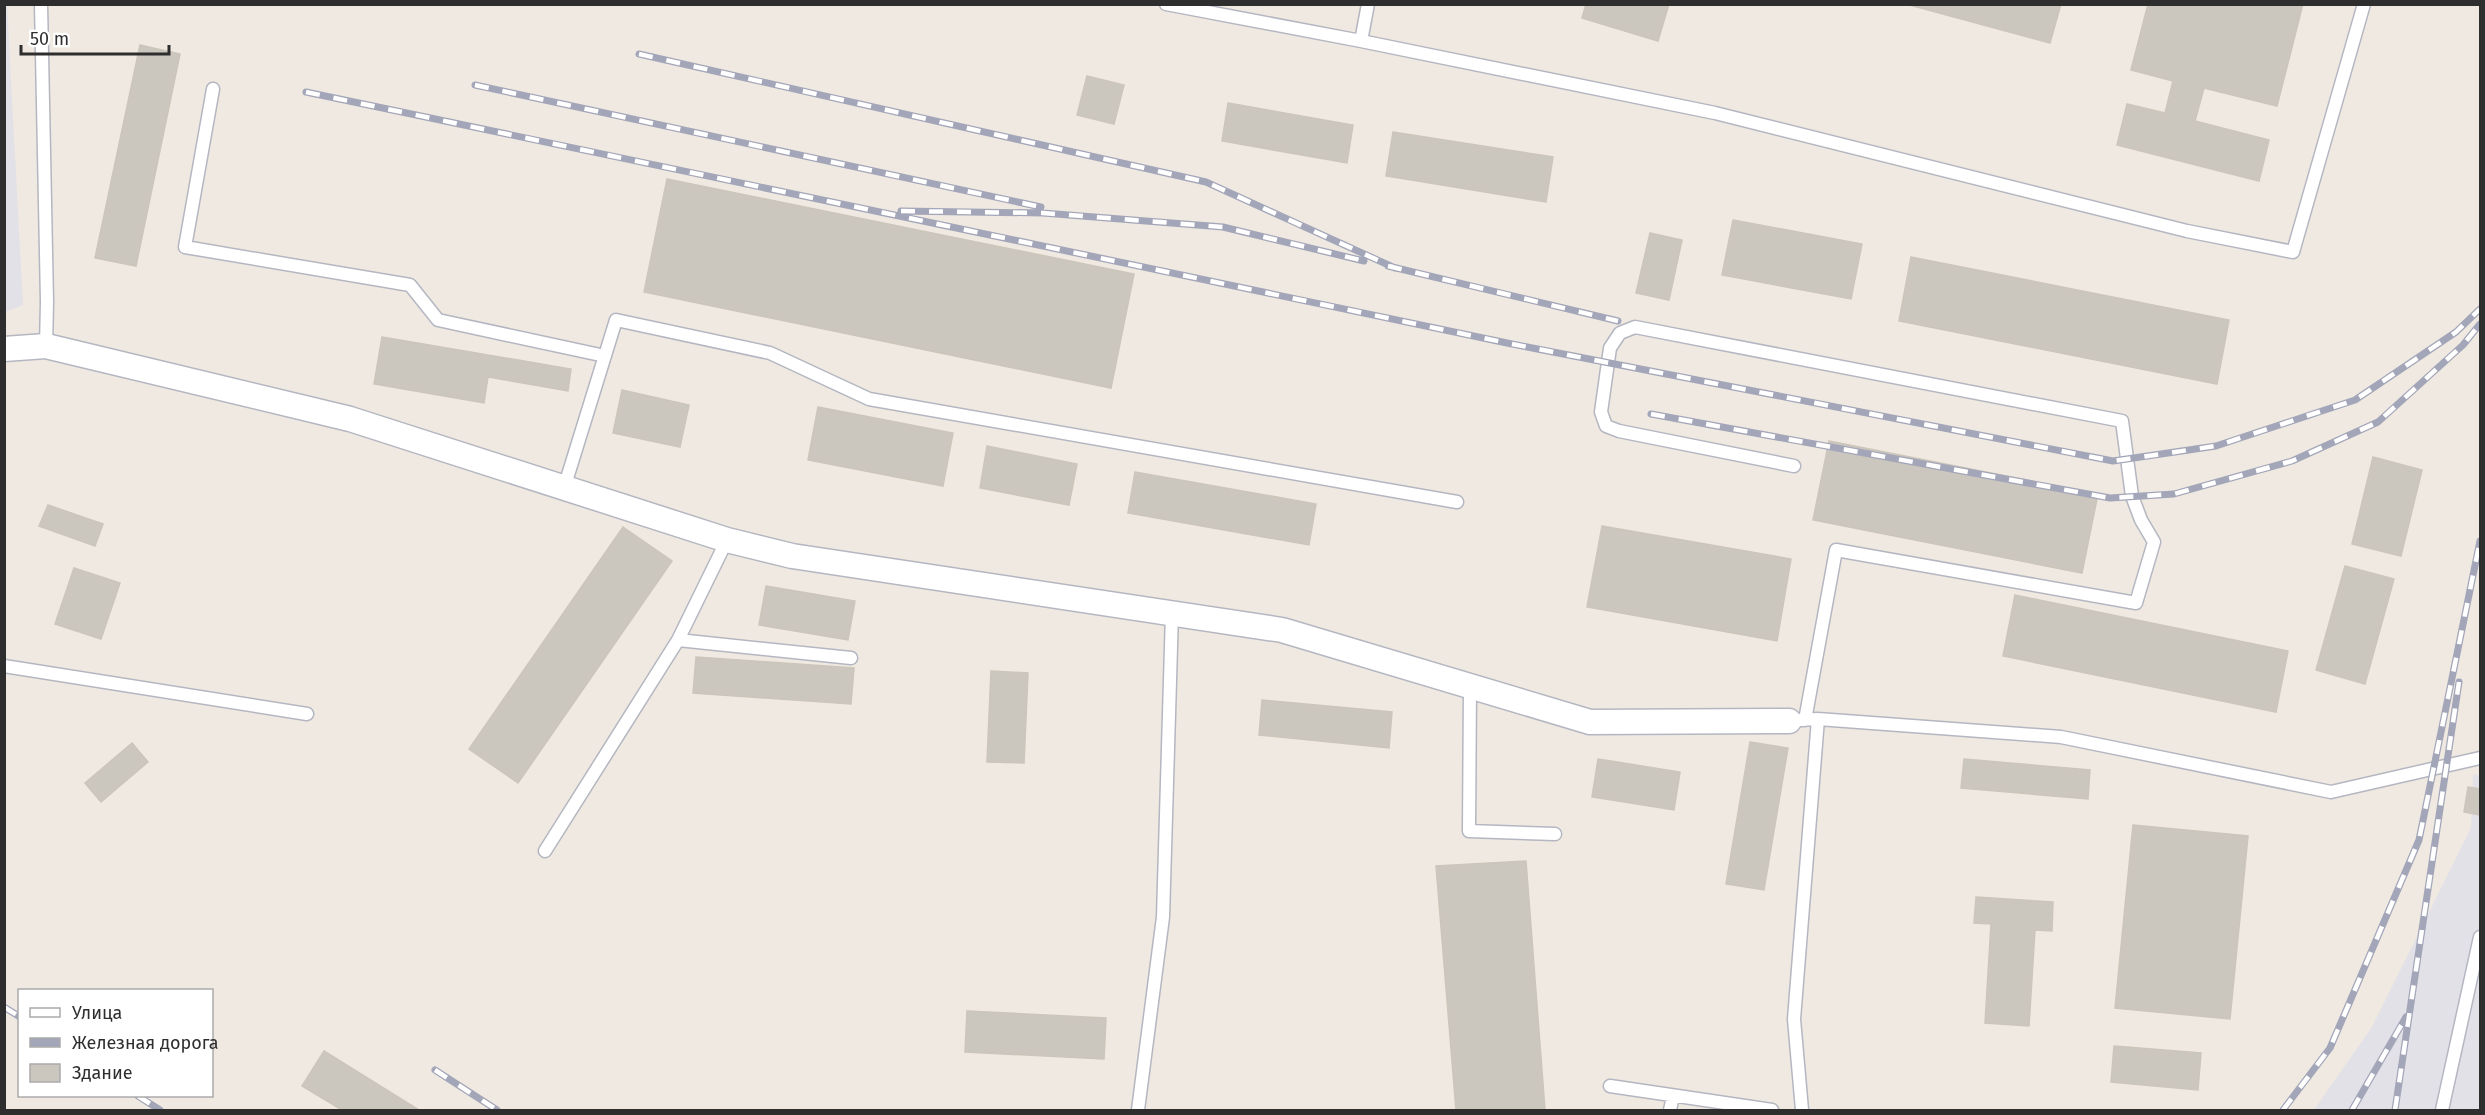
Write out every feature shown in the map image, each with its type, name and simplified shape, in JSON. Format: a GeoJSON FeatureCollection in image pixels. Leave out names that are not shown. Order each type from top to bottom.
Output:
{"type":"FeatureCollection","features":[{"type":"Feature","properties":{"kind":"street"},"geometry":{"type":"LineString","coordinates":[[4,349],[46,346],[350,419],[727,540],[792,556],[1282,630],[1590,722],[1797,721]]}},
{"type":"Feature","properties":{"kind":"lane"},"geometry":{"type":"LineString","coordinates":[[41,4],[46,346]]}},
{"type":"Feature","properties":{"kind":"lane"},"geometry":{"type":"LineString","coordinates":[[1166,4],[1715,113],[2187,231],[2293,252],[2364,4]]}},
{"type":"Feature","properties":{"kind":"lane"},"geometry":{"type":"LineString","coordinates":[[1361,41],[1368,4]]}},
{"type":"Feature","properties":{"kind":"lane"},"geometry":{"type":"LineString","coordinates":[[213,89],[185,247],[410,285],[438,320],[605,356]]}},
{"type":"Feature","properties":{"kind":"lane"},"geometry":{"type":"LineString","coordinates":[[564,488],[616,320],[770,353],[868,399],[1457,502]]}},
{"type":"Feature","properties":{"kind":"lane"},"geometry":{"type":"LineString","coordinates":[[1794,466],[1619,431],[1606,426],[1602,412],[1610,348],[1620,333],[1635,327],[2122,421],[2132,496],[2141,520],[2154,542],[2136,603],[1836,550],[1797,721],[1818,719],[2061,737],[2331,792],[2481,758]]}},
{"type":"Feature","properties":{"kind":"lane"},"geometry":{"type":"LineString","coordinates":[[545,852],[678,640],[727,540]]}},
{"type":"Feature","properties":{"kind":"lane"},"geometry":{"type":"LineString","coordinates":[[1138,1110],[1162,917],[1172,613]]}},
{"type":"Feature","properties":{"kind":"lane"},"geometry":{"type":"LineString","coordinates":[[678,640],[851,658]]}},
{"type":"Feature","properties":{"kind":"lane"},"geometry":{"type":"LineString","coordinates":[[4,666],[307,714]]}},
{"type":"Feature","properties":{"kind":"lane"},"geometry":{"type":"LineString","coordinates":[[1470,686],[1469,831],[1555,834]]}},
{"type":"Feature","properties":{"kind":"lane"},"geometry":{"type":"LineString","coordinates":[[1802,1110],[1794,1019],[1818,719]]}},
{"type":"Feature","properties":{"kind":"lane"},"geometry":{"type":"LineString","coordinates":[[2442,1110],[2481,937]]}},
{"type":"Feature","properties":{"kind":"lane"},"geometry":{"type":"LineString","coordinates":[[1610,1086],[1773,1110]]}},
{"type":"Feature","properties":{"kind":"lane"},"geometry":{"type":"LineString","coordinates":[[1670,1110],[1673,1096]]}},
{"type":"Feature","properties":{"kind":"shaded area"},"geometry":{"type":"Polygon","coordinates":[[[4,5],[7,5],[23,305],[5,312],[4,5]]]}},
{"type":"Feature","properties":{"kind":"shaded area"},"geometry":{"type":"Polygon","coordinates":[[[2473,774],[2480,776],[2480,1110],[2314,1110],[2372,1027],[2471,828],[2473,774]]]}},
{"type":"Feature","properties":{"kind":"building"},"geometry":{"type":"Polygon","coordinates":[[[1586,4],[1669,4],[1658,41],[1582,18],[1586,4]]]}},
{"type":"Feature","properties":{"kind":"building"},"geometry":{"type":"Polygon","coordinates":[[[1906,4],[2061,4],[2050,43],[1906,4]]]}},
{"type":"Feature","properties":{"kind":"building"},"geometry":{"type":"Polygon","coordinates":[[[2148,4],[2303,4],[2277,106],[2204,88],[2195,121],[2269,140],[2259,181],[2117,145],[2127,104],[2165,113],[2173,81],[2131,70],[2148,4]]]}},
{"type":"Feature","properties":{"kind":"building"},"geometry":{"type":"Polygon","coordinates":[[[140,45],[180,54],[136,266],[95,258],[140,45]]]}},
{"type":"Feature","properties":{"kind":"building"},"geometry":{"type":"Polygon","coordinates":[[[1087,76],[1124,85],[1114,124],[1077,115],[1087,76]]]}},
{"type":"Feature","properties":{"kind":"building"},"geometry":{"type":"Polygon","coordinates":[[[1228,103],[1353,125],[1347,163],[1222,141],[1228,103]]]}},
{"type":"Feature","properties":{"kind":"building"},"geometry":{"type":"Polygon","coordinates":[[[1393,132],[1553,157],[1546,202],[1386,176],[1393,132]]]}},
{"type":"Feature","properties":{"kind":"building"},"geometry":{"type":"Polygon","coordinates":[[[667,179],[1134,274],[1111,388],[644,292],[667,179]]]}},
{"type":"Feature","properties":{"kind":"building"},"geometry":{"type":"Polygon","coordinates":[[[1733,220],[1862,244],[1851,299],[1722,275],[1733,220]]]}},
{"type":"Feature","properties":{"kind":"building"},"geometry":{"type":"Polygon","coordinates":[[[1650,233],[1682,240],[1669,300],[1636,293],[1650,233]]]}},
{"type":"Feature","properties":{"kind":"building"},"geometry":{"type":"Polygon","coordinates":[[[1911,257],[2229,320],[2217,384],[1899,321],[1911,257]]]}},
{"type":"Feature","properties":{"kind":"building"},"geometry":{"type":"Polygon","coordinates":[[[382,337],[571,369],[568,391],[488,377],[484,403],[374,384],[382,337]]]}},
{"type":"Feature","properties":{"kind":"building"},"geometry":{"type":"Polygon","coordinates":[[[622,390],[689,405],[680,447],[613,433],[622,390]]]}},
{"type":"Feature","properties":{"kind":"building"},"geometry":{"type":"Polygon","coordinates":[[[818,407],[953,433],[943,486],[808,460],[818,407]]]}},
{"type":"Feature","properties":{"kind":"building"},"geometry":{"type":"Polygon","coordinates":[[[1829,441],[2098,494],[2082,573],[1813,520],[1829,441]]]}},
{"type":"Feature","properties":{"kind":"building"},"geometry":{"type":"Polygon","coordinates":[[[987,446],[1077,464],[1069,505],[980,488],[987,446]]]}},
{"type":"Feature","properties":{"kind":"building"},"geometry":{"type":"Polygon","coordinates":[[[2373,457],[2422,470],[2401,556],[2352,544],[2373,457]]]}},
{"type":"Feature","properties":{"kind":"building"},"geometry":{"type":"Polygon","coordinates":[[[1135,472],[1316,504],[1309,545],[1128,513],[1135,472]]]}},
{"type":"Feature","properties":{"kind":"building"},"geometry":{"type":"Polygon","coordinates":[[[48,505],[103,524],[95,546],[39,526],[48,505]]]}},
{"type":"Feature","properties":{"kind":"building"},"geometry":{"type":"Polygon","coordinates":[[[1602,526],[1791,559],[1777,641],[1587,607],[1602,526]]]}},
{"type":"Feature","properties":{"kind":"building"},"geometry":{"type":"Polygon","coordinates":[[[623,527],[672,561],[518,783],[469,749],[623,527]]]}},
{"type":"Feature","properties":{"kind":"building"},"geometry":{"type":"Polygon","coordinates":[[[2345,566],[2394,579],[2365,684],[2316,670],[2345,566]]]}},
{"type":"Feature","properties":{"kind":"building"},"geometry":{"type":"Polygon","coordinates":[[[74,568],[120,583],[101,639],[55,624],[74,568]]]}},
{"type":"Feature","properties":{"kind":"building"},"geometry":{"type":"Polygon","coordinates":[[[766,586],[855,601],[848,640],[759,625],[766,586]]]}},
{"type":"Feature","properties":{"kind":"building"},"geometry":{"type":"Polygon","coordinates":[[[2015,595],[2288,651],[2276,712],[2003,656],[2015,595]]]}},
{"type":"Feature","properties":{"kind":"building"},"geometry":{"type":"Polygon","coordinates":[[[696,657],[854,668],[851,704],[693,693],[696,657]]]}},
{"type":"Feature","properties":{"kind":"building"},"geometry":{"type":"Polygon","coordinates":[[[991,671],[1028,673],[1024,763],[987,762],[991,671]]]}},
{"type":"Feature","properties":{"kind":"building"},"geometry":{"type":"Polygon","coordinates":[[[1262,700],[1392,712],[1389,748],[1259,735],[1262,700]]]}},
{"type":"Feature","properties":{"kind":"building"},"geometry":{"type":"Polygon","coordinates":[[[1750,742],[1788,748],[1764,890],[1726,884],[1750,742]]]}},
{"type":"Feature","properties":{"kind":"building"},"geometry":{"type":"Polygon","coordinates":[[[132,743],[148,762],[101,802],[85,783],[132,743]]]}},
{"type":"Feature","properties":{"kind":"building"},"geometry":{"type":"Polygon","coordinates":[[[1598,759],[1680,772],[1674,810],[1592,797],[1598,759]]]}},
{"type":"Feature","properties":{"kind":"building"},"geometry":{"type":"Polygon","coordinates":[[[1964,759],[2090,770],[2088,799],[1961,788],[1964,759]]]}},
{"type":"Feature","properties":{"kind":"building"},"geometry":{"type":"Polygon","coordinates":[[[2468,787],[2480,789],[2480,815],[2464,812],[2468,787]]]}},
{"type":"Feature","properties":{"kind":"building"},"geometry":{"type":"Polygon","coordinates":[[[2133,825],[2248,836],[2230,1019],[2115,1008],[2133,825]]]}},
{"type":"Feature","properties":{"kind":"building"},"geometry":{"type":"Polygon","coordinates":[[[1526,861],[1545,1110],[1456,1110],[1436,866],[1526,861]]]}},
{"type":"Feature","properties":{"kind":"building"},"geometry":{"type":"Polygon","coordinates":[[[1976,897],[2053,902],[2052,931],[2035,930],[2029,1026],[1985,1023],[1991,924],[1974,923],[1976,897]]]}},
{"type":"Feature","properties":{"kind":"building"},"geometry":{"type":"Polygon","coordinates":[[[967,1011],[1106,1018],[1104,1059],[965,1052],[967,1011]]]}},
{"type":"Feature","properties":{"kind":"building"},"geometry":{"type":"Polygon","coordinates":[[[2114,1046],[2201,1053],[2198,1090],[2111,1082],[2114,1046]]]}},
{"type":"Feature","properties":{"kind":"building"},"geometry":{"type":"Polygon","coordinates":[[[324,1051],[419,1110],[342,1110],[302,1086],[324,1051]]]}},
{"type":"Feature","properties":{"kind":"railway"},"geometry":{"type":"LineString","coordinates":[[639,54],[1206,182],[1395,268]]}},
{"type":"Feature","properties":{"kind":"railway"},"geometry":{"type":"LineString","coordinates":[[475,85],[1041,207]]}},
{"type":"Feature","properties":{"kind":"railway"},"geometry":{"type":"LineString","coordinates":[[306,92],[1507,343],[2113,461],[2216,446],[2355,400],[2456,332],[2480,309]]}},
{"type":"Feature","properties":{"kind":"railway"},"geometry":{"type":"LineString","coordinates":[[901,211],[1043,213],[1223,227],[1364,261]]}},
{"type":"Feature","properties":{"kind":"railway"},"geometry":{"type":"LineString","coordinates":[[1388,266],[1618,321]]}},
{"type":"Feature","properties":{"kind":"railway"},"geometry":{"type":"LineString","coordinates":[[1651,414],[2110,498],[2174,494],[2292,461],[2378,422],[2463,345],[2480,324]]}},
{"type":"Feature","properties":{"kind":"railway"},"geometry":{"type":"LineString","coordinates":[[2283,1110],[2330,1048],[2419,840],[2480,541]]}},
{"type":"Feature","properties":{"kind":"railway"},"geometry":{"type":"LineString","coordinates":[[2395,1110],[2459,682]]}},
{"type":"Feature","properties":{"kind":"railway"},"geometry":{"type":"LineString","coordinates":[[4,1007],[18,1016]]}},
{"type":"Feature","properties":{"kind":"railway"},"geometry":{"type":"LineString","coordinates":[[2352,1110],[2406,1017]]}},
{"type":"Feature","properties":{"kind":"railway"},"geometry":{"type":"LineString","coordinates":[[435,1070],[497,1110]]}},
{"type":"Feature","properties":{"kind":"railway"},"geometry":{"type":"LineString","coordinates":[[140,1097],[160,1110]]}}]}
